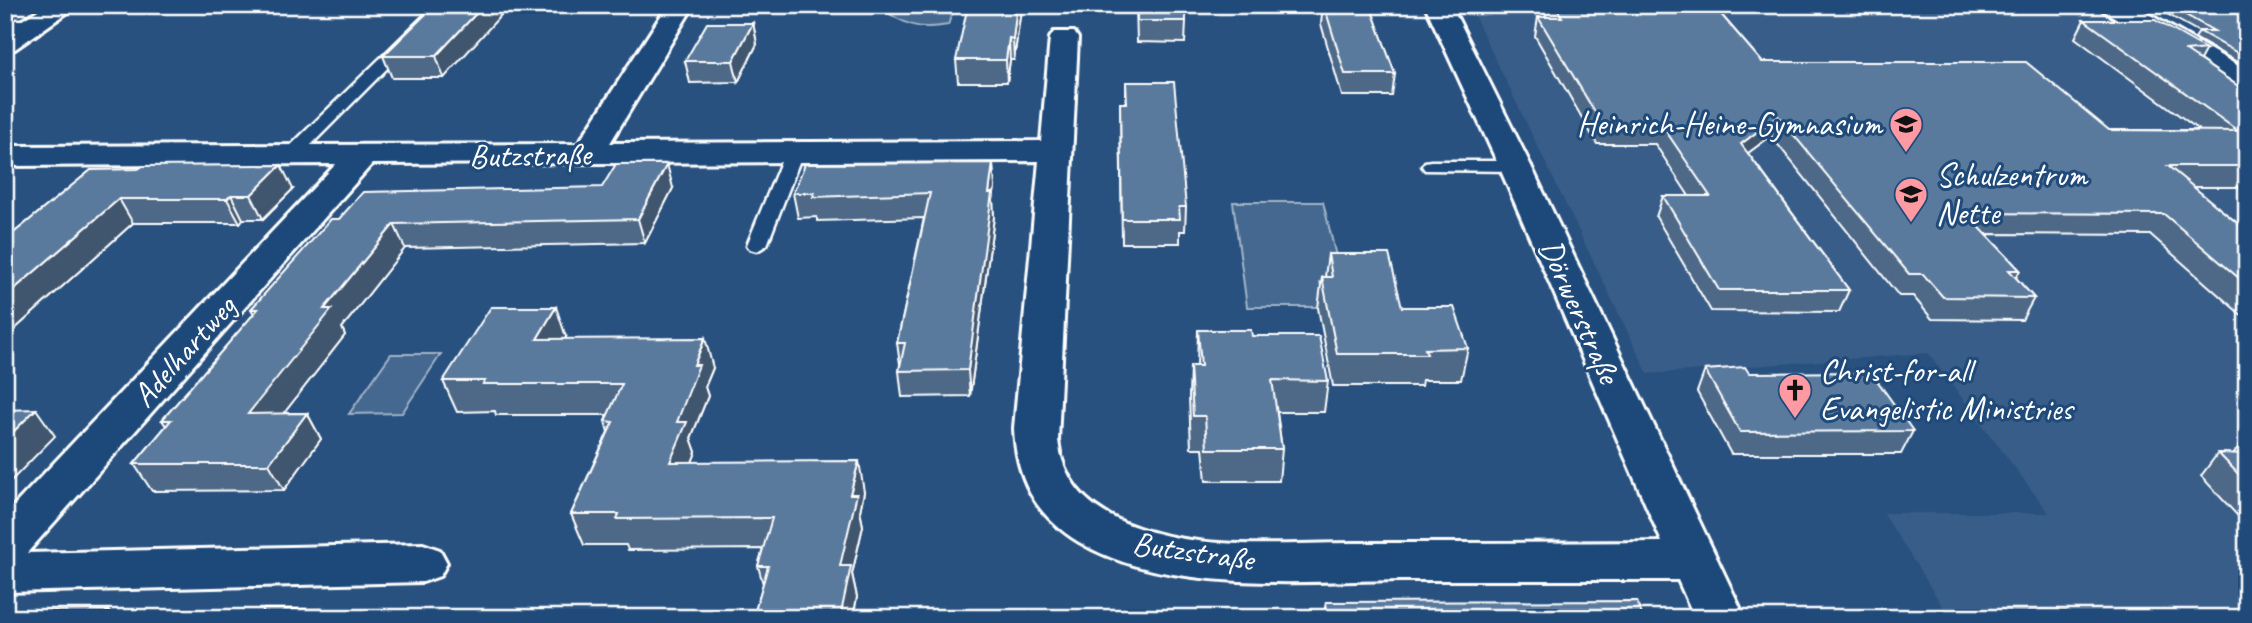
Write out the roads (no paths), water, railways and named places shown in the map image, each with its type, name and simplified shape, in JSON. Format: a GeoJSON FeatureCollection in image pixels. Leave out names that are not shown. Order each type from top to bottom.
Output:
{"type":"FeatureCollection","features":[{"type":"Feature","properties":{"kind":"street"},"geometry":{"type":"LineString","coordinates":[[5,43],[65,5]]}},
{"type":"Feature","properties":{"kind":"street","name":"Dörwerstraße"},"geometry":{"type":"LineString","coordinates":[[1438,5],[1515,166],[1720,618]]}},
{"type":"Feature","properties":{"kind":"street"},"geometry":{"type":"LineString","coordinates":[[2113,5],[2247,83]]}},
{"type":"Feature","properties":{"kind":"street"},"geometry":{"type":"LineString","coordinates":[[587,154],[678,10]]}},
{"type":"Feature","properties":{"kind":"street","name":"Butzstraße"},"geometry":{"type":"LineString","coordinates":[[1064,38],[1036,428],[1044,477],[1075,517],[1120,542],[1170,555],[1223,562],[1694,561]]}},
{"type":"Feature","properties":{"kind":"street","name":"Butzstraße"},"geometry":{"type":"LineString","coordinates":[[5,156],[1055,151]]}},
{"type":"Feature","properties":{"kind":"street","name":"Adelhartweg"},"geometry":{"type":"LineString","coordinates":[[5,546],[362,156]]}},
{"type":"Feature","properties":{"kind":"street"},"geometry":{"type":"LineString","coordinates":[[5,573],[422,563]]}},
{"type":"Feature","properties":{"kind":"lane"},"geometry":{"type":"LineString","coordinates":[[290,156],[443,5]]}},
{"type":"Feature","properties":{"kind":"lane"},"geometry":{"type":"LineString","coordinates":[[5,24],[36,23]]}},
{"type":"Feature","properties":{"kind":"lane"},"geometry":{"type":"LineString","coordinates":[[757,245],[794,152]]}},
{"type":"Feature","properties":{"kind":"lane"},"geometry":{"type":"LineString","coordinates":[[1432,166],[1515,166]]}},
{"type":"Feature","properties":{"kind":"place","name":"Heinrich-Heine-Gymnasium"},"geometry":{"type":"Point","coordinates":[1906,154]}},
{"type":"Feature","properties":{"kind":"place","name":"Schulzentrum Nette"},"geometry":{"type":"Point","coordinates":[1911,224]}},
{"type":"Feature","properties":{"kind":"place","name":"Christ-for-all Evangelistic Ministries"},"geometry":{"type":"Point","coordinates":[1795,420]}}]}
